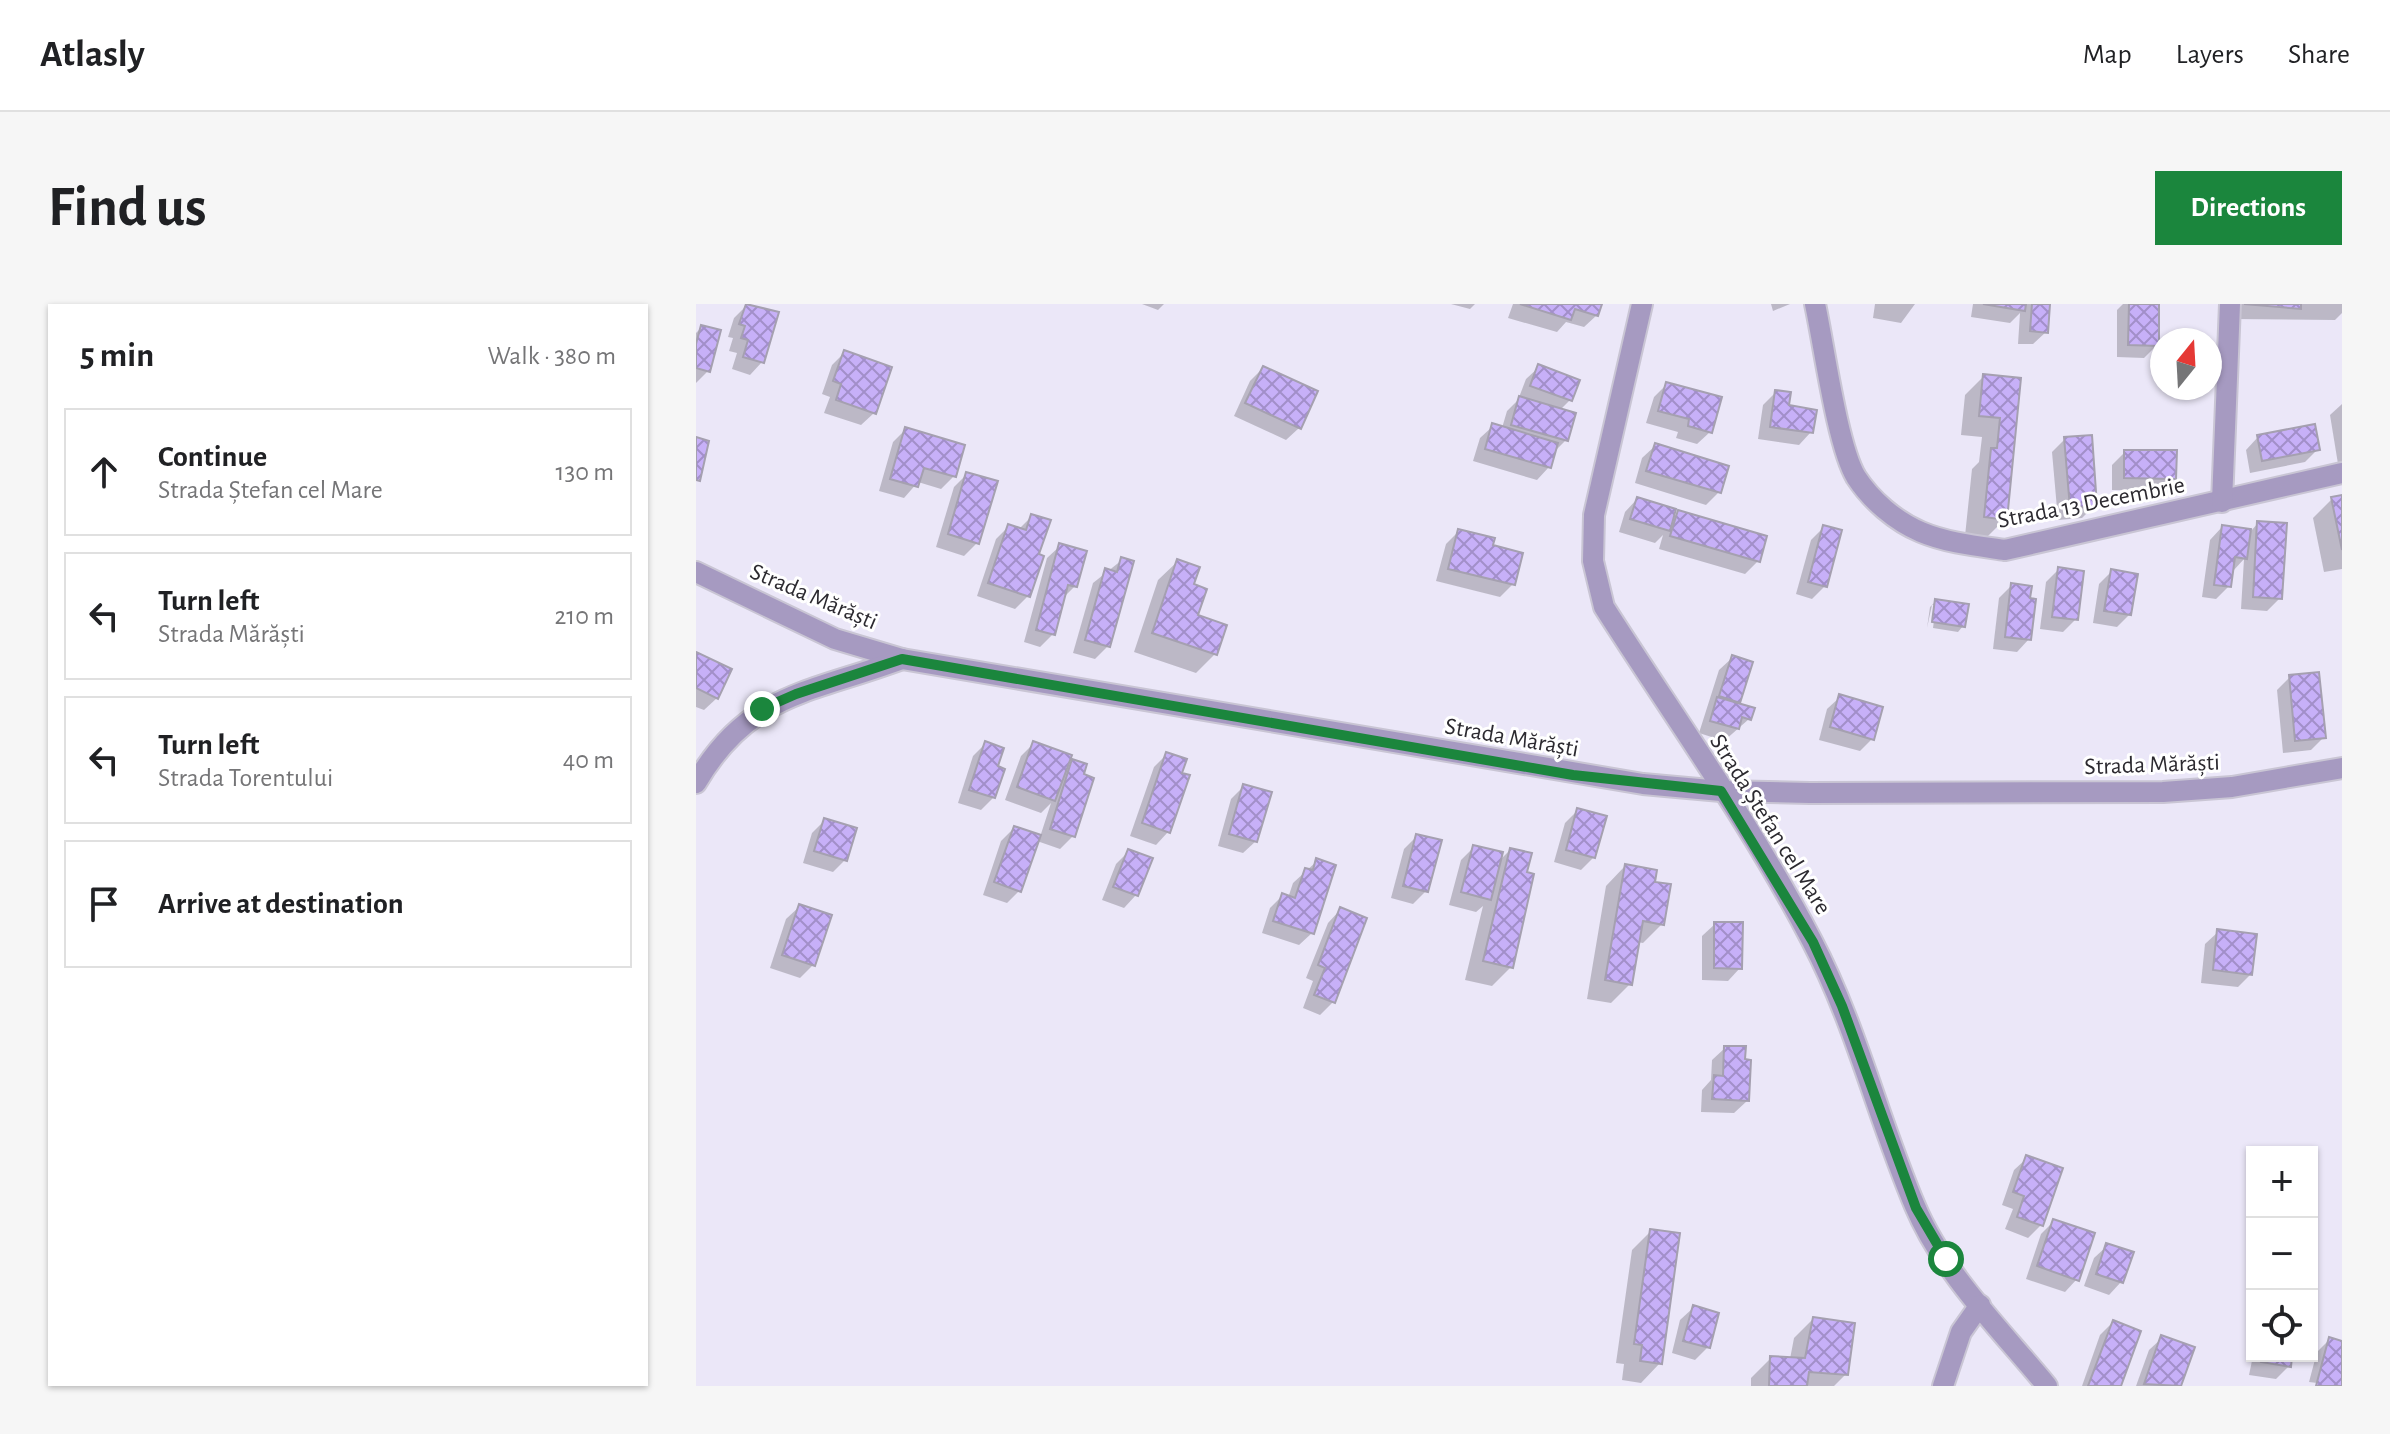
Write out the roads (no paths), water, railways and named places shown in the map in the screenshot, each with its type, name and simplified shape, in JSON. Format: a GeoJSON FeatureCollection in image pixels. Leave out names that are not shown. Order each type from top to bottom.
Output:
{"type":"FeatureCollection","features":[{"type":"Feature","properties":{"kind":"street","name":"Strada Ștefan cel Mare"},"geometry":{"type":"LineString","coordinates":[[1642,304],[1594,515],[1593,561],[1604,607],[1781,886],[1819,955],[1842,1006],[1916,1208],[1946,1259],[2047,1386]]}},
{"type":"Feature","properties":{"kind":"street","name":"Strada 13 Decembrie"},"geometry":{"type":"LineString","coordinates":[[1815,304],[1845,446],[1855,476],[1880,507],[1920,532],[1962,544],[2005,550],[2342,473]]}},
{"type":"Feature","properties":{"kind":"street"},"geometry":{"type":"LineString","coordinates":[[2222,502],[2230,304]]}},
{"type":"Feature","properties":{"kind":"street","name":"Strada Mărăști"},"geometry":{"type":"LineString","coordinates":[[696,572],[835,639],[902,659],[1573,775],[1721,791],[2163,792],[2232,787],[2342,768]]}},
{"type":"Feature","properties":{"kind":"street"},"geometry":{"type":"LineString","coordinates":[[696,783],[732,735],[762,709],[796,694],[902,659]]}},
{"type":"Feature","properties":{"kind":"street"},"geometry":{"type":"LineString","coordinates":[[1943,1386],[1961,1332],[1980,1305]]}}]}
